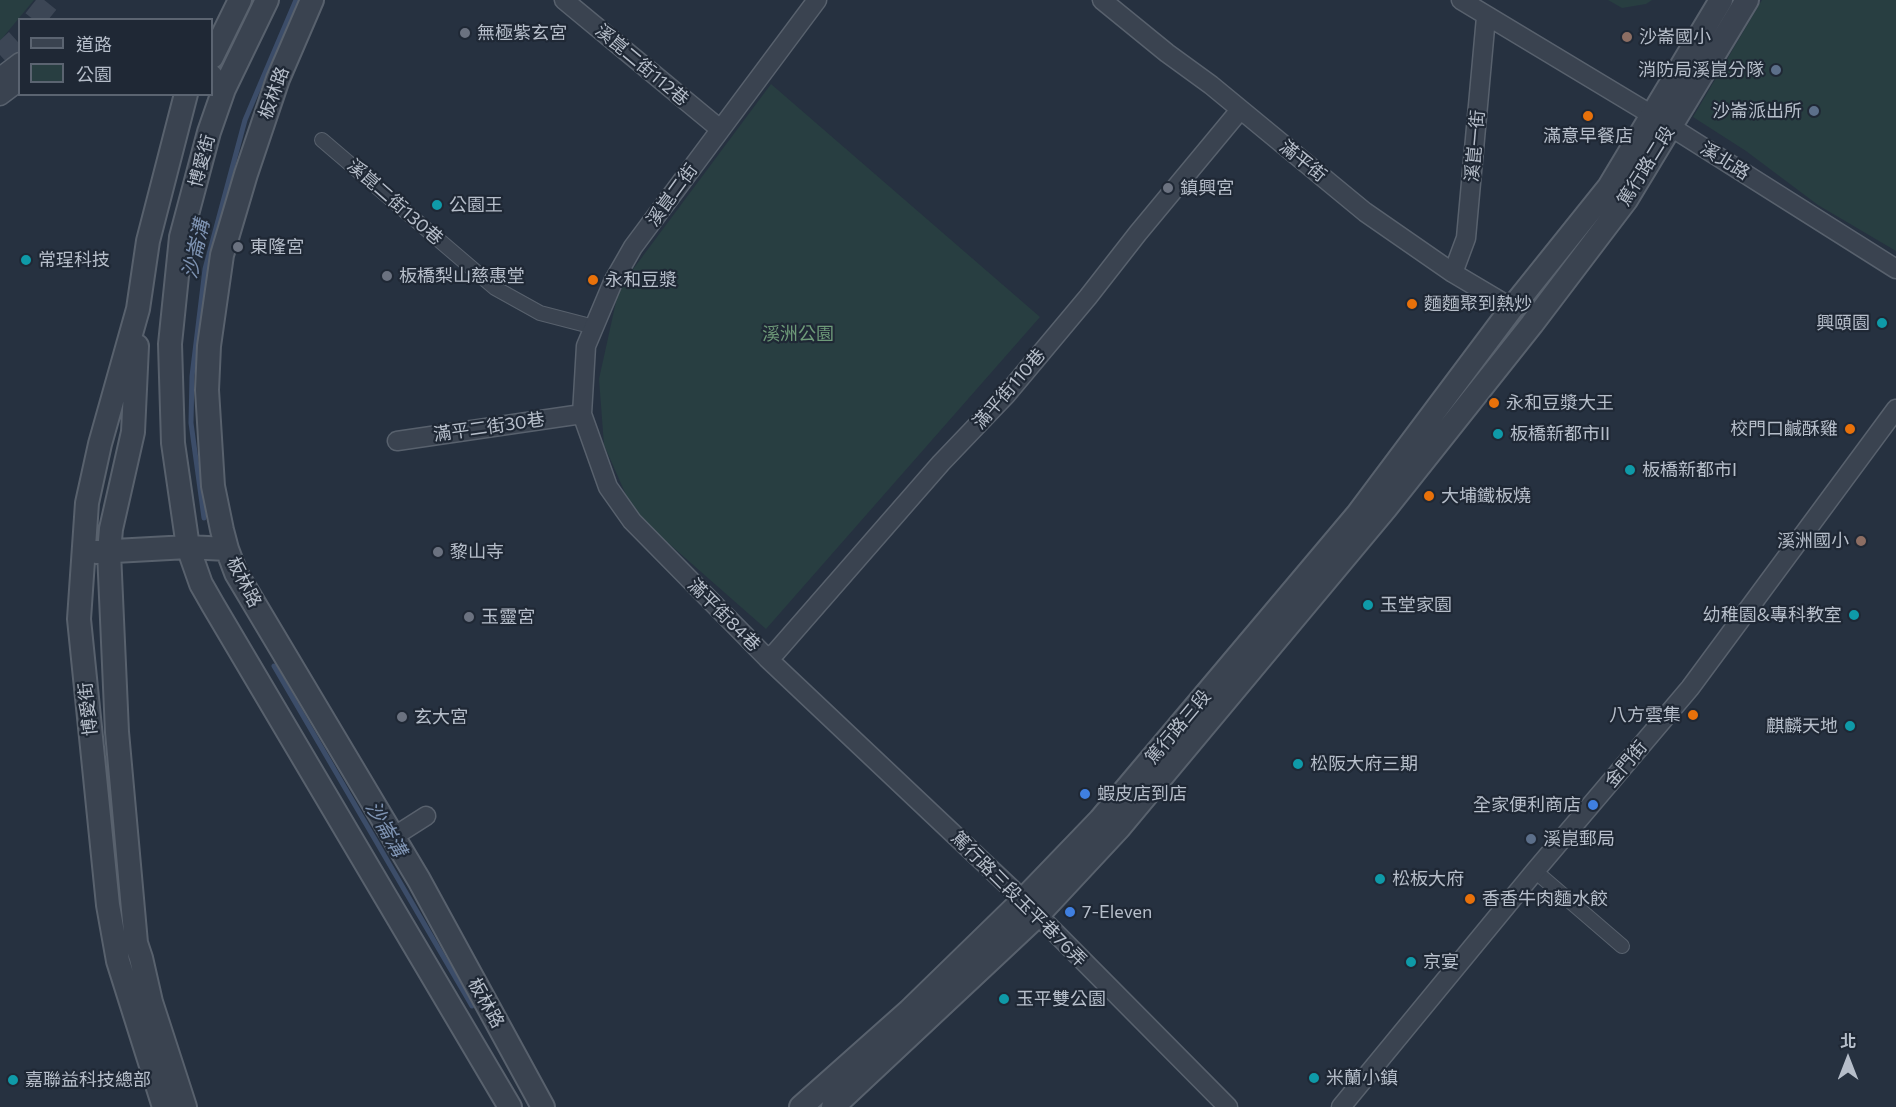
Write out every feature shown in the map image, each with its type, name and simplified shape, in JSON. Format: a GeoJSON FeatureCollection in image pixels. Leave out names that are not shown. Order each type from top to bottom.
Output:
{"type":"FeatureCollection","features":[{"type":"Feature","properties":{"kind":"street"},"geometry":{"type":"LineString","coordinates":[[213,55],[240,0]]}},
{"type":"Feature","properties":{"kind":"street","name":"博愛街"},"geometry":{"type":"LineString","coordinates":[[188,547],[173,443],[170,344],[181,237],[209,132],[216,83],[267,0]]}},
{"type":"Feature","properties":{"kind":"street","name":"板林路"},"geometry":{"type":"LineString","coordinates":[[312,0],[278,79],[222,255],[209,346],[207,390],[213,486],[227,549],[236,573],[419,880],[543,1107]]}},
{"type":"Feature","properties":{"kind":"street","name":"溪崑二街112巷"},"geometry":{"type":"LineString","coordinates":[[564,0],[720,129]]}},
{"type":"Feature","properties":{"kind":"street","name":"溪崑二街"},"geometry":{"type":"LineString","coordinates":[[582,414],[586,346],[613,282],[633,247],[817,0]]}},
{"type":"Feature","properties":{"kind":"street","name":"滿平街"},"geometry":{"type":"LineString","coordinates":[[1102,0],[1365,212],[1453,273],[1512,308]]}},
{"type":"Feature","properties":{"kind":"street","name":"溪北路"},"geometry":{"type":"LineString","coordinates":[[1461,0],[1661,121],[1896,269]]}},
{"type":"Feature","properties":{"kind":"street","name":"篤行路二段"},"geometry":{"type":"LineString","coordinates":[[1532,324],[1626,200],[1661,121],[1721,0]]}},
{"type":"Feature","properties":{"kind":"street","name":"篤行路二段"},"geometry":{"type":"LineString","coordinates":[[1512,308],[1661,121],[1747,0]]}},
{"type":"Feature","properties":{"kind":"street","name":"溪崑一街"},"geometry":{"type":"LineString","coordinates":[[1453,273],[1466,238],[1486,17]]}},
{"type":"Feature","properties":{"kind":"street"},"geometry":{"type":"LineString","coordinates":[[0,77],[18,64]]}},
{"type":"Feature","properties":{"kind":"street"},"geometry":{"type":"LineString","coordinates":[[0,96],[18,82]]}},
{"type":"Feature","properties":{"kind":"street","name":"博愛街"},"geometry":{"type":"LineString","coordinates":[[185,96],[148,241],[138,309],[133,432],[111,529],[109,552],[117,732],[136,943],[151,1002],[185,1107]]}},
{"type":"Feature","properties":{"kind":"street","name":"滿平街110巷"},"geometry":{"type":"LineString","coordinates":[[767,658],[776,652],[941,463],[1006,394],[1240,110]]}},
{"type":"Feature","properties":{"kind":"street","name":"溪崑二街130巷"},"geometry":{"type":"LineString","coordinates":[[322,140],[495,288],[540,313],[594,327]]}},
{"type":"Feature","properties":{"kind":"street","name":"篤行路三段"},"geometry":{"type":"LineString","coordinates":[[833,1107],[1031,907],[1100,820],[1357,514],[1512,308]]}},
{"type":"Feature","properties":{"kind":"street","name":"博愛街"},"geometry":{"type":"LineString","coordinates":[[138,309],[98,453],[87,503],[79,619],[108,905],[118,962],[164,1107]]}},
{"type":"Feature","properties":{"kind":"street","name":"篤行路三段"},"geometry":{"type":"LineString","coordinates":[[801,1107],[1119,828],[1386,508],[1532,324]]}},
{"type":"Feature","properties":{"kind":"street","name":"金門街"},"geometry":{"type":"LineString","coordinates":[[1341,1107],[1534,871],[1690,688],[1896,409]]}},
{"type":"Feature","properties":{"kind":"street","name":"滿平街84巷"},"geometry":{"type":"LineString","coordinates":[[582,414],[608,487],[632,521],[767,658],[907,789]]}},
{"type":"Feature","properties":{"kind":"street","name":"滿平二街30巷"},"geometry":{"type":"LineString","coordinates":[[397,441],[582,414]]}},
{"type":"Feature","properties":{"kind":"street"},"geometry":{"type":"LineString","coordinates":[[83,552],[188,547],[227,549]]}},
{"type":"Feature","properties":{"kind":"street","name":"板林路"},"geometry":{"type":"LineString","coordinates":[[188,547],[201,584],[213,605],[510,1107]]}},
{"type":"Feature","properties":{"kind":"street","name":"篤行路三段玉平巷76弄"},"geometry":{"type":"LineString","coordinates":[[907,789],[1031,907],[1228,1107]]}},
{"type":"Feature","properties":{"kind":"street"},"geometry":{"type":"LineString","coordinates":[[393,837],[426,816]]}},
{"type":"Feature","properties":{"kind":"street"},"geometry":{"type":"LineString","coordinates":[[1534,871],[1622,946]]}},
{"type":"Feature","properties":{"kind":"green space"},"geometry":{"type":"Polygon","coordinates":[[[0,0],[34,0],[18,18],[0,41],[0,0]]]}},
{"type":"Feature","properties":{"kind":"green space"},"geometry":{"type":"Polygon","coordinates":[[[1608,0],[1652,0],[1646,4],[1622,8],[1608,0]]]}},
{"type":"Feature","properties":{"kind":"green space"},"geometry":{"type":"Polygon","coordinates":[[[1762,0],[1896,0],[1896,251],[1818,205],[1746,151],[1693,117],[1762,0]]]}},
{"type":"Feature","properties":{"kind":"green space","name":"溪洲公園"},"geometry":{"type":"Polygon","coordinates":[[[771,84],[1040,317],[766,629],[634,513],[604,445],[599,379],[619,288],[771,84]]]}},
{"type":"Feature","properties":{"kind":"waterway","name":"沙崙溝"},"geometry":{"type":"LineString","coordinates":[[204,518],[191,423],[192,376],[205,269],[245,120],[296,0]]}},
{"type":"Feature","properties":{"kind":"waterway","name":"沙崙溝"},"geometry":{"type":"LineString","coordinates":[[274,666],[472,1006]]}},
{"type":"Feature","properties":{"kind":"tunnel"},"geometry":{"type":"LineString","coordinates":[[36,18],[50,0]]}},
{"type":"Feature","properties":{"kind":"tunnel"},"geometry":{"type":"LineString","coordinates":[[0,55],[18,39]]}},
{"type":"Feature","properties":{"kind":"place","name":"無極紫玄宮"},"geometry":{"type":"Point","coordinates":[465,33]}},
{"type":"Feature","properties":{"kind":"place","name":"沙崙國小"},"geometry":{"type":"Point","coordinates":[1627,37]}},
{"type":"Feature","properties":{"kind":"place","name":"消防局溪崑分隊"},"geometry":{"type":"Point","coordinates":[1776,70]}},
{"type":"Feature","properties":{"kind":"place","name":"沙崙派出所"},"geometry":{"type":"Point","coordinates":[1814,111]}},
{"type":"Feature","properties":{"kind":"place","name":"滿意早餐店"},"geometry":{"type":"Point","coordinates":[1588,116]}},
{"type":"Feature","properties":{"kind":"place","name":"鎮興宮"},"geometry":{"type":"Point","coordinates":[1168,188]}},
{"type":"Feature","properties":{"kind":"place","name":"公園王"},"geometry":{"type":"Point","coordinates":[437,205]}},
{"type":"Feature","properties":{"kind":"place","name":"東隆宮"},"geometry":{"type":"Point","coordinates":[238,247]}},
{"type":"Feature","properties":{"kind":"place","name":"常珵科技"},"geometry":{"type":"Point","coordinates":[26,260]}},
{"type":"Feature","properties":{"kind":"place","name":"板橋梨山慈惠堂"},"geometry":{"type":"Point","coordinates":[387,276]}},
{"type":"Feature","properties":{"kind":"place","name":"永和豆漿"},"geometry":{"type":"Point","coordinates":[593,280]}},
{"type":"Feature","properties":{"kind":"place","name":"麵麵聚到熱炒"},"geometry":{"type":"Point","coordinates":[1412,304]}},
{"type":"Feature","properties":{"kind":"place","name":"興頤園"},"geometry":{"type":"Point","coordinates":[1882,323]}},
{"type":"Feature","properties":{"kind":"place","name":"永和豆漿大王"},"geometry":{"type":"Point","coordinates":[1494,403]}},
{"type":"Feature","properties":{"kind":"place","name":"校門口鹹酥雞"},"geometry":{"type":"Point","coordinates":[1850,429]}},
{"type":"Feature","properties":{"kind":"place","name":"板橋新都市II"},"geometry":{"type":"Point","coordinates":[1498,434]}},
{"type":"Feature","properties":{"kind":"place","name":"板橋新都市I"},"geometry":{"type":"Point","coordinates":[1630,470]}},
{"type":"Feature","properties":{"kind":"place","name":"大埔鐵板燒"},"geometry":{"type":"Point","coordinates":[1429,496]}},
{"type":"Feature","properties":{"kind":"place","name":"溪洲國小"},"geometry":{"type":"Point","coordinates":[1861,541]}},
{"type":"Feature","properties":{"kind":"place","name":"黎山寺"},"geometry":{"type":"Point","coordinates":[438,552]}},
{"type":"Feature","properties":{"kind":"place","name":"玉堂家園"},"geometry":{"type":"Point","coordinates":[1368,605]}},
{"type":"Feature","properties":{"kind":"place","name":"幼稚園&專科教室"},"geometry":{"type":"Point","coordinates":[1854,615]}},
{"type":"Feature","properties":{"kind":"place","name":"玉靈宮"},"geometry":{"type":"Point","coordinates":[469,617]}},
{"type":"Feature","properties":{"kind":"place","name":"八方雲集"},"geometry":{"type":"Point","coordinates":[1693,715]}},
{"type":"Feature","properties":{"kind":"place","name":"玄大宮"},"geometry":{"type":"Point","coordinates":[402,717]}},
{"type":"Feature","properties":{"kind":"place","name":"麒麟天地"},"geometry":{"type":"Point","coordinates":[1850,726]}},
{"type":"Feature","properties":{"kind":"place","name":"松阪大府三期"},"geometry":{"type":"Point","coordinates":[1298,764]}},
{"type":"Feature","properties":{"kind":"place","name":"蝦皮店到店"},"geometry":{"type":"Point","coordinates":[1085,794]}},
{"type":"Feature","properties":{"kind":"place","name":"全家便利商店"},"geometry":{"type":"Point","coordinates":[1593,805]}},
{"type":"Feature","properties":{"kind":"place","name":"溪崑郵局"},"geometry":{"type":"Point","coordinates":[1531,839]}},
{"type":"Feature","properties":{"kind":"place","name":"松板大府"},"geometry":{"type":"Point","coordinates":[1380,879]}},
{"type":"Feature","properties":{"kind":"place","name":"香香牛肉麵水餃"},"geometry":{"type":"Point","coordinates":[1470,899]}},
{"type":"Feature","properties":{"kind":"place","name":"7-Eleven"},"geometry":{"type":"Point","coordinates":[1070,912]}},
{"type":"Feature","properties":{"kind":"place","name":"京宴"},"geometry":{"type":"Point","coordinates":[1411,962]}},
{"type":"Feature","properties":{"kind":"place","name":"玉平雙公園"},"geometry":{"type":"Point","coordinates":[1004,999]}},
{"type":"Feature","properties":{"kind":"place","name":"米蘭小鎮"},"geometry":{"type":"Point","coordinates":[1314,1078]}},
{"type":"Feature","properties":{"kind":"place","name":"嘉聯益科技總部"},"geometry":{"type":"Point","coordinates":[13,1080]}}]}
